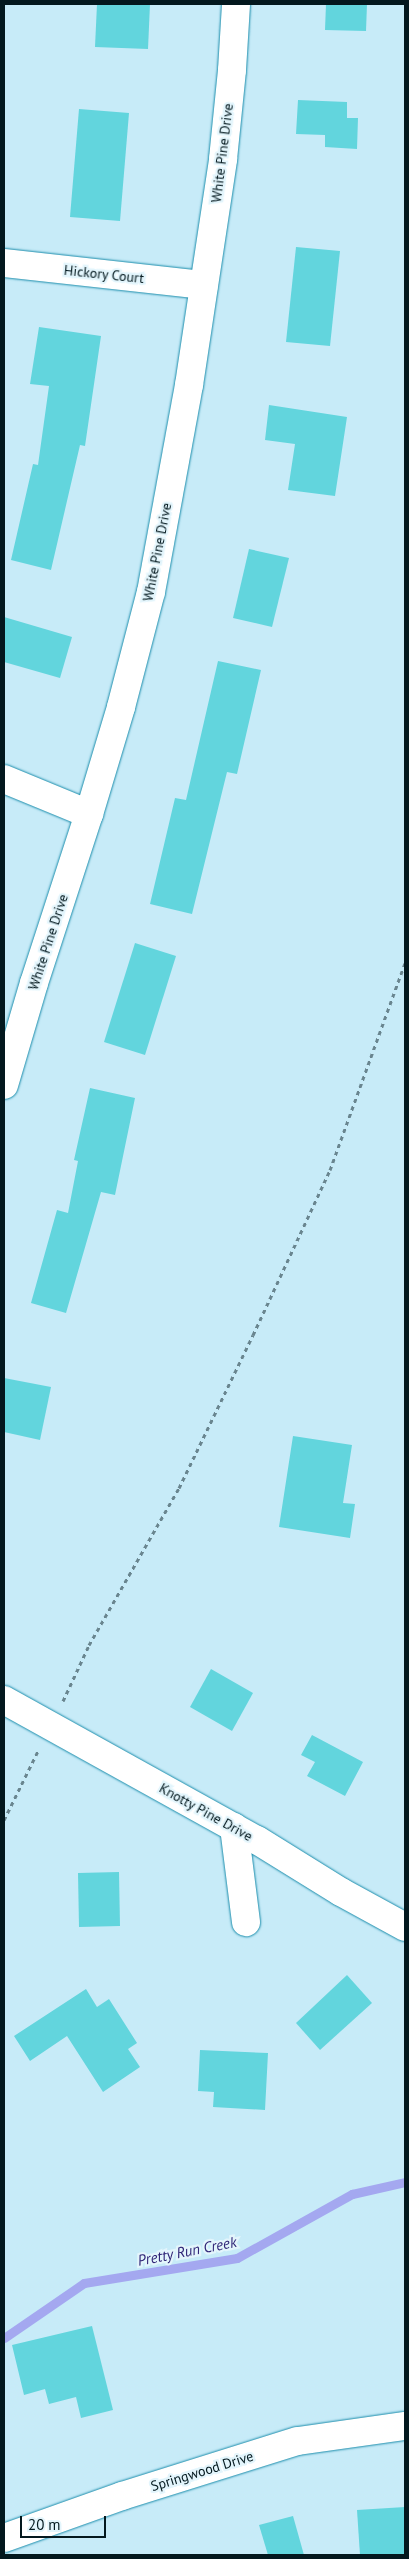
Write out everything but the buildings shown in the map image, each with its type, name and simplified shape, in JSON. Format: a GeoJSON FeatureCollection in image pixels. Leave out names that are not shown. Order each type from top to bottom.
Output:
{"type":"FeatureCollection","features":[{"type":"Feature","properties":{"kind":"street","name":"White Pine Drive"},"geometry":{"type":"LineString","coordinates":[[4,1085],[34,983],[121,708],[151,592],[189,384],[223,159],[232,70],[236,4]]}},
{"type":"Feature","properties":{"kind":"street","name":"Hickory Court"},"geometry":{"type":"LineString","coordinates":[[4,263],[204,285]]}},
{"type":"Feature","properties":{"kind":"street"},"geometry":{"type":"LineString","coordinates":[[4,779],[89,814]]}},
{"type":"Feature","properties":{"kind":"street","name":"Knotty Pine Drive"},"geometry":{"type":"LineString","coordinates":[[4,1700],[234,1827],[405,1927]]}},
{"type":"Feature","properties":{"kind":"street"},"geometry":{"type":"LineString","coordinates":[[234,1827],[246,1922]]}},
{"type":"Feature","properties":{"kind":"street","name":"Springwood Drive"},"geometry":{"type":"LineString","coordinates":[[4,2538],[122,2496],[298,2441],[405,2426]]}},
{"type":"Feature","properties":{"kind":"path"},"geometry":{"type":"LineString","coordinates":[[59,1710],[89,1645],[179,1488],[266,1309],[330,1170],[405,963]]}},
{"type":"Feature","properties":{"kind":"path"},"geometry":{"type":"LineString","coordinates":[[4,1820],[40,1749]]}},
{"type":"Feature","properties":{"kind":"waterway","name":"Pretty Run Creek"},"geometry":{"type":"LineString","coordinates":[[4,2338],[84,2283],[237,2258],[352,2194],[405,2182]]}}]}
